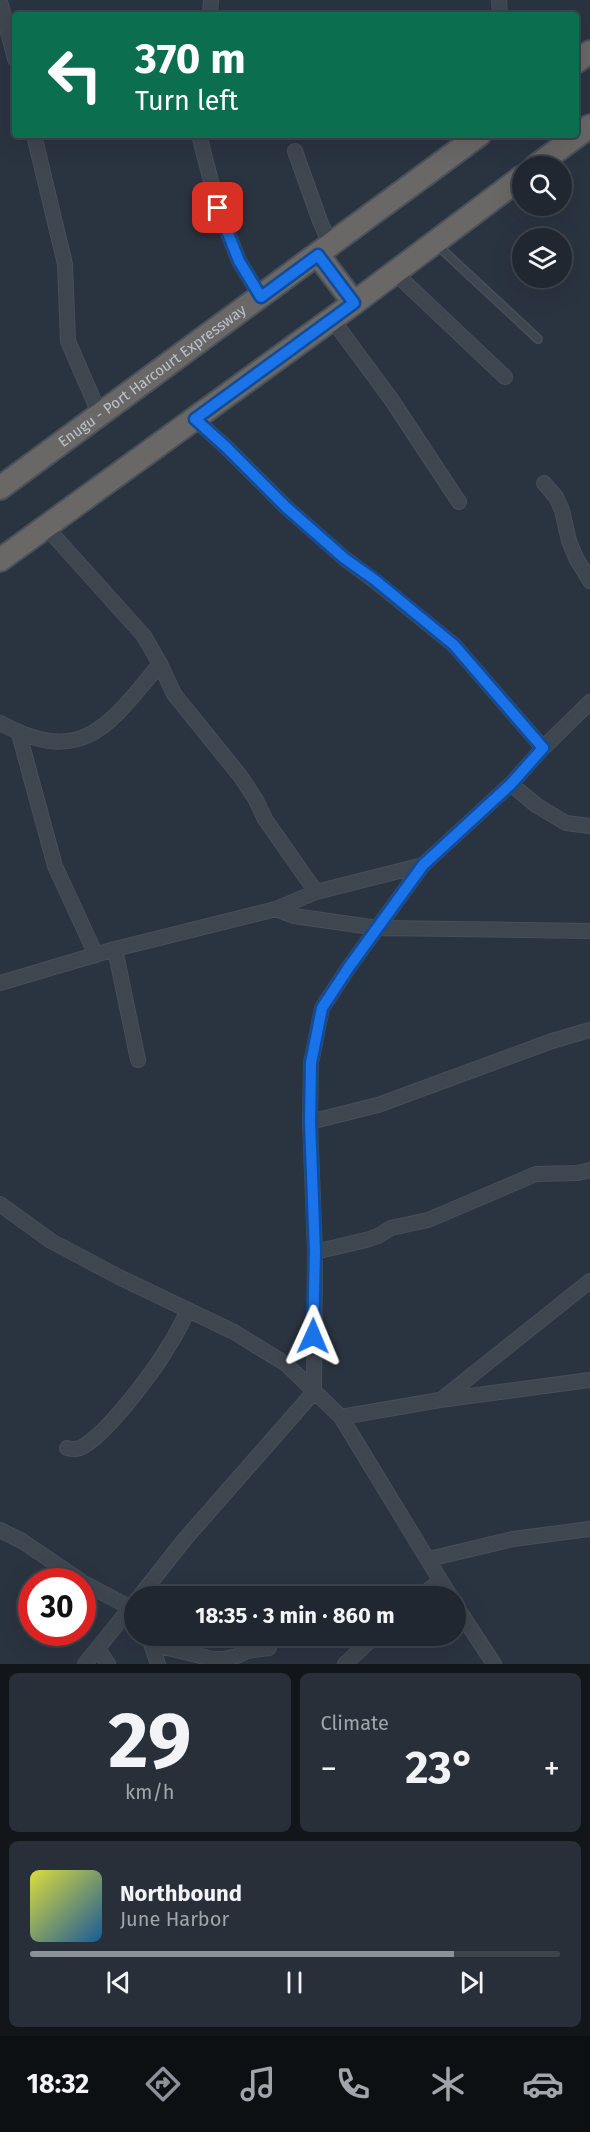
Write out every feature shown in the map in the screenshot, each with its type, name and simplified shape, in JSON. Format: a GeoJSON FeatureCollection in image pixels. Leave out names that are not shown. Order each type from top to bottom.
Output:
{"type":"FeatureCollection","features":[{"type":"Feature","properties":{"kind":"highway","name":"Enugu - Port Harcourt Expressway"},"geometry":{"type":"LineString","coordinates":[[0,488],[474,138]]}},
{"type":"Feature","properties":{"kind":"highway"},"geometry":{"type":"LineString","coordinates":[[550,156],[574,138]]}},
{"type":"Feature","properties":{"kind":"highway"},"geometry":{"type":"LineString","coordinates":[[0,560],[435,244],[512,185]]}},
{"type":"Feature","properties":{"kind":"highway"},"geometry":{"type":"LineString","coordinates":[[324,251],[354,303]]}},
{"type":"Feature","properties":{"kind":"street"},"geometry":{"type":"LineString","coordinates":[[0,1],[12,47]]}},
{"type":"Feature","properties":{"kind":"street"},"geometry":{"type":"LineString","coordinates":[[35,138],[65,264],[68,341],[100,415]]}},
{"type":"Feature","properties":{"kind":"street"},"geometry":{"type":"LineString","coordinates":[[200,138],[218,208],[239,261],[261,297]]}},
{"type":"Feature","properties":{"kind":"street"},"geometry":{"type":"LineString","coordinates":[[295,151],[324,251]]}},
{"type":"Feature","properties":{"kind":"street"},"geometry":{"type":"LineString","coordinates":[[394,273],[505,377]]}},
{"type":"Feature","properties":{"kind":"street"},"geometry":{"type":"LineString","coordinates":[[332,319],[391,399],[459,502]]}},
{"type":"Feature","properties":{"kind":"street"},"geometry":{"type":"LineString","coordinates":[[195,419],[286,507],[344,558],[375,580],[454,645],[543,748]]}},
{"type":"Feature","properties":{"kind":"street"},"geometry":{"type":"LineString","coordinates":[[544,483],[556,497],[562,510],[569,541],[590,581]]}},
{"type":"Feature","properties":{"kind":"street"},"geometry":{"type":"LineString","coordinates":[[46,527],[144,636],[174,694],[241,777],[265,819],[316,892]]}},
{"type":"Feature","properties":{"kind":"street"},"geometry":{"type":"LineString","coordinates":[[0,723],[20,734],[40,741],[61,743],[79,740],[93,734],[121,711],[160,664]]}},
{"type":"Feature","properties":{"kind":"street"},"geometry":{"type":"LineString","coordinates":[[148,1586],[185,1539],[314,1392],[315,1252],[310,1122],[311,1063],[322,1008],[423,865],[511,784],[543,748],[590,702]]}},
{"type":"Feature","properties":{"kind":"street"},"geometry":{"type":"LineString","coordinates":[[20,734],[55,866],[96,955]]}},
{"type":"Feature","properties":{"kind":"street"},"geometry":{"type":"LineString","coordinates":[[511,784],[536,805],[566,823],[590,826]]}},
{"type":"Feature","properties":{"kind":"street"},"geometry":{"type":"LineString","coordinates":[[0,983],[115,949],[276,909],[316,892],[423,865]]}},
{"type":"Feature","properties":{"kind":"street"},"geometry":{"type":"LineString","coordinates":[[276,909],[294,916],[378,928],[590,931]]}},
{"type":"Feature","properties":{"kind":"street"},"geometry":{"type":"LineString","coordinates":[[115,949],[138,1060]]}},
{"type":"Feature","properties":{"kind":"street"},"geometry":{"type":"LineString","coordinates":[[310,1122],[378,1105],[552,1041],[590,1030]]}},
{"type":"Feature","properties":{"kind":"street"},"geometry":{"type":"LineString","coordinates":[[315,1252],[378,1236],[391,1228],[428,1220],[536,1174],[578,1173],[590,1170]]}},
{"type":"Feature","properties":{"kind":"street"},"geometry":{"type":"LineString","coordinates":[[0,1204],[51,1241],[234,1332],[286,1364],[341,1417],[443,1586]]}},
{"type":"Feature","properties":{"kind":"street"},"geometry":{"type":"LineString","coordinates":[[441,1400],[590,1281]]}},
{"type":"Feature","properties":{"kind":"street"},"geometry":{"type":"LineString","coordinates":[[67,1448],[78,1449],[87,1444],[119,1412],[145,1382],[168,1348],[188,1311]]}},
{"type":"Feature","properties":{"kind":"street"},"geometry":{"type":"LineString","coordinates":[[341,1417],[441,1400],[590,1380]]}},
{"type":"Feature","properties":{"kind":"street"},"geometry":{"type":"LineString","coordinates":[[429,1559],[513,1539],[590,1529]]}},
{"type":"Feature","properties":{"kind":"street"},"geometry":{"type":"LineString","coordinates":[[0,1530],[22,1540],[63,1568]]}},
{"type":"Feature","properties":{"kind":"street"},"geometry":{"type":"LineString","coordinates":[[434,1586],[440,1581]]}},
{"type":"Feature","properties":{"kind":"street"},"geometry":{"type":"LineString","coordinates":[[96,1588],[124,1603]]}},
{"type":"Feature","properties":{"kind":"street"},"geometry":{"type":"LineString","coordinates":[[85,1664],[124,1619]]}},
{"type":"Feature","properties":{"kind":"street"},"geometry":{"type":"LineString","coordinates":[[466,1621],[494,1664]]}},
{"type":"Feature","properties":{"kind":"street"},"geometry":{"type":"LineString","coordinates":[[152,1646],[158,1664]]}},
{"type":"Feature","properties":{"kind":"street"},"geometry":{"type":"LineString","coordinates":[[162,1646],[213,1659],[224,1659],[247,1651],[269,1648]]}},
{"type":"Feature","properties":{"kind":"street"},"geometry":{"type":"LineString","coordinates":[[345,1664],[364,1646]]}},
{"type":"Feature","properties":{"kind":"street"},"geometry":{"type":"LineString","coordinates":[[98,1649],[108,1664]]}},
{"type":"Feature","properties":{"kind":"lane"},"geometry":{"type":"LineString","coordinates":[[435,244],[538,339]]}},
{"type":"Feature","properties":{"kind":"route"},"geometry":{"type":"LineString","coordinates":[[218,208],[239,261],[261,297],[318,255],[354,303],[195,419],[286,507],[344,558],[375,580],[454,645],[543,748],[511,784],[423,865],[322,1008],[311,1063],[310,1122],[315,1252],[313,1336]]}}]}
